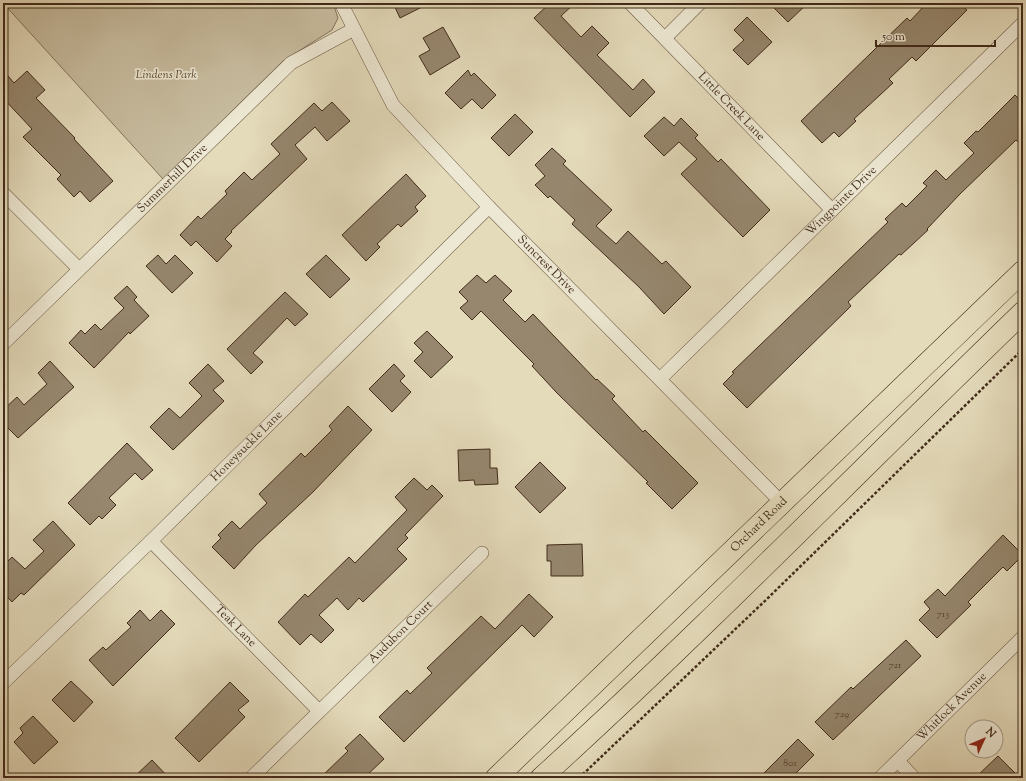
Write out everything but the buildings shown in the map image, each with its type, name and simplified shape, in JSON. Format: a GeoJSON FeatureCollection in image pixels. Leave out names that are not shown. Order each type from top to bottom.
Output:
{"type":"FeatureCollection","features":[{"type":"Feature","properties":{"kind":"main road","name":"Orchard Road"},"geometry":{"type":"LineString","coordinates":[[496,778],[783,504],[1023,271]]}},
{"type":"Feature","properties":{"kind":"main road"},"geometry":{"type":"LineString","coordinates":[[541,778],[588,736],[1023,312]]}},
{"type":"Feature","properties":{"kind":"street","name":"Suncrest Drive"},"geometry":{"type":"LineString","coordinates":[[341,3],[393,105],[489,207],[783,504]]}},
{"type":"Feature","properties":{"kind":"street","name":"Little Creek Lane"},"geometry":{"type":"LineString","coordinates":[[630,3],[832,210]]}},
{"type":"Feature","properties":{"kind":"street"},"geometry":{"type":"LineString","coordinates":[[664,38],[700,3]]}},
{"type":"Feature","properties":{"kind":"street","name":"Wingpointe Drive"},"geometry":{"type":"LineString","coordinates":[[660,379],[1023,23]]}},
{"type":"Feature","properties":{"kind":"street","name":"Summerhill Drive"},"geometry":{"type":"LineString","coordinates":[[3,344],[291,62],[354,30]]}},
{"type":"Feature","properties":{"kind":"street"},"geometry":{"type":"LineString","coordinates":[[3,193],[79,269]]}},
{"type":"Feature","properties":{"kind":"street","name":"Honeysuckle Lane"},"geometry":{"type":"LineString","coordinates":[[3,683],[151,541],[489,207]]}},
{"type":"Feature","properties":{"kind":"street","name":"Teak Lane"},"geometry":{"type":"LineString","coordinates":[[151,541],[319,711]]}},
{"type":"Feature","properties":{"kind":"street","name":"Audubon Court"},"geometry":{"type":"LineString","coordinates":[[251,778],[482,552]]}},
{"type":"Feature","properties":{"kind":"street","name":"Whitlock Avenue"},"geometry":{"type":"LineString","coordinates":[[880,778],[1023,637]]}},
{"type":"Feature","properties":{"kind":"street"},"geometry":{"type":"LineString","coordinates":[[898,761],[914,778]]}},
{"type":"Feature","properties":{"kind":"path"},"geometry":{"type":"LineString","coordinates":[[579,778],[769,597],[1023,349]]}},
{"type":"Feature","properties":{"kind":"green space","name":"Lindens Park"},"geometry":{"type":"Polygon","coordinates":[[[3,3],[333,3],[338,18],[332,30],[283,61],[163,179],[3,3]]]}}]}
